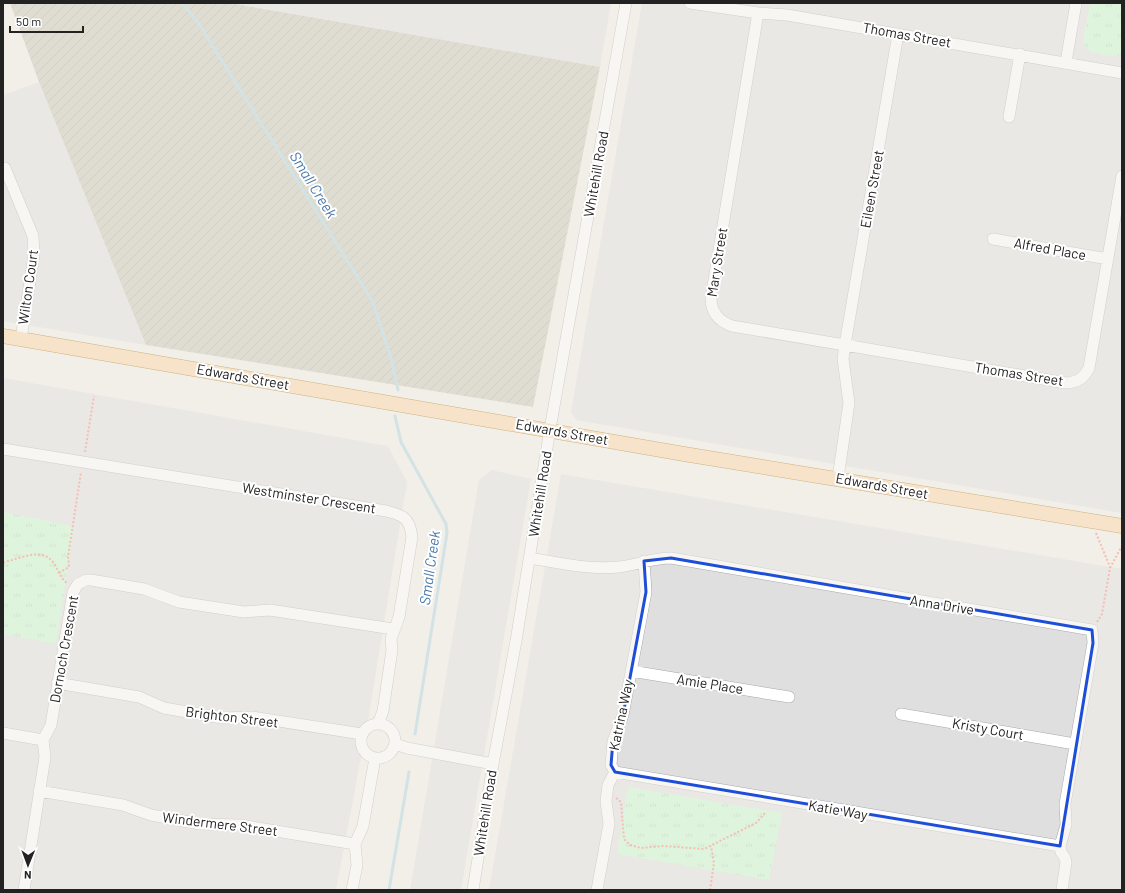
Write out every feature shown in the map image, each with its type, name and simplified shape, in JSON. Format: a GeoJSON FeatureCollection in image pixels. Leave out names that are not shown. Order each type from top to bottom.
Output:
{"type":"FeatureCollection","features":[{"type":"Feature","properties":{"kind":"main road","name":"Edwards Street"},"geometry":{"type":"LineString","coordinates":[[3,336],[550,429],[684,454],[838,478],[1122,526]]}},
{"type":"Feature","properties":{"kind":"street","name":"Whitehill Road"},"geometry":{"type":"LineString","coordinates":[[473,890],[492,764],[530,558],[550,429],[626,3]]}},
{"type":"Feature","properties":{"kind":"street","name":"Thomas Street"},"geometry":{"type":"LineString","coordinates":[[690,3],[758,13],[787,15],[1020,54],[1122,73]]}},
{"type":"Feature","properties":{"kind":"street"},"geometry":{"type":"LineString","coordinates":[[1066,62],[1076,3]]}},
{"type":"Feature","properties":{"kind":"street","name":"Mary Street"},"geometry":{"type":"LineString","coordinates":[[758,13],[711,305],[717,317],[723,323],[732,326],[845,345]]}},
{"type":"Feature","properties":{"kind":"street","name":"Eileen Street"},"geometry":{"type":"LineString","coordinates":[[845,345],[898,34]]}},
{"type":"Feature","properties":{"kind":"street"},"geometry":{"type":"LineString","coordinates":[[1009,117],[1020,54]]}},
{"type":"Feature","properties":{"kind":"street","name":"Wilton Court"},"geometry":{"type":"LineString","coordinates":[[5,168],[33,236],[34,255],[20,340]]}},
{"type":"Feature","properties":{"kind":"street","name":"Thomas Street"},"geometry":{"type":"LineString","coordinates":[[845,345],[1066,383],[1079,380],[1085,376],[1089,368],[1108,259],[1119,214],[1122,176]]}},
{"type":"Feature","properties":{"kind":"street","name":"Alfred Place"},"geometry":{"type":"LineString","coordinates":[[993,240],[1108,259]]}},
{"type":"Feature","properties":{"kind":"street"},"geometry":{"type":"LineString","coordinates":[[838,478],[849,403],[843,359],[845,345]]}},
{"type":"Feature","properties":{"kind":"street","name":"Westminster Crescent"},"geometry":{"type":"LineString","coordinates":[[3,449],[188,478],[398,514],[406,518],[411,526],[412,536],[399,617],[391,639],[392,650],[383,711],[378,724]]}},
{"type":"Feature","properties":{"kind":"street","name":"Anna Drive"},"geometry":{"type":"LineString","coordinates":[[530,558],[592,568],[620,567],[656,558],[671,558],[1092,630]]}},
{"type":"Feature","properties":{"kind":"street","name":"Katrina Way"},"geometry":{"type":"LineString","coordinates":[[616,772],[611,765],[613,741],[623,715],[646,592],[644,561]]}},
{"type":"Feature","properties":{"kind":"street","name":"Dornoch Crescent"},"geometry":{"type":"LineString","coordinates":[[24,890],[45,757],[43,740],[51,724],[73,592],[78,584],[86,580],[144,589],[179,602],[244,612],[270,610],[394,629]]}},
{"type":"Feature","properties":{"kind":"street"},"geometry":{"type":"LineString","coordinates":[[1062,890],[1066,862],[1060,846],[1066,825],[1065,804],[1094,643],[1092,630]]}},
{"type":"Feature","properties":{"kind":"street","name":"Amie Place"},"geometry":{"type":"LineString","coordinates":[[631,671],[789,697]]}},
{"type":"Feature","properties":{"kind":"street","name":"Brighton Street"},"geometry":{"type":"LineString","coordinates":[[58,683],[139,697],[164,708],[222,718],[252,717],[362,734]]}},
{"type":"Feature","properties":{"kind":"street","name":"Kristy Court"},"geometry":{"type":"LineString","coordinates":[[901,714],[1075,744]]}},
{"type":"Feature","properties":{"kind":"street"},"geometry":{"type":"LineString","coordinates":[[378,724],[389,728],[395,738],[395,744],[387,756],[375,758],[366,754],[363,750],[361,744],[362,734],[368,726],[378,724]]}},
{"type":"Feature","properties":{"kind":"street"},"geometry":{"type":"LineString","coordinates":[[3,733],[43,740]]}},
{"type":"Feature","properties":{"kind":"street"},"geometry":{"type":"LineString","coordinates":[[395,744],[492,764]]}},
{"type":"Feature","properties":{"kind":"street"},"geometry":{"type":"LineString","coordinates":[[352,890],[357,860],[355,844],[363,826],[375,758]]}},
{"type":"Feature","properties":{"kind":"street"},"geometry":{"type":"LineString","coordinates":[[597,890],[609,824],[607,798],[608,785],[616,772]]}},
{"type":"Feature","properties":{"kind":"street","name":"Katie Way"},"geometry":{"type":"LineString","coordinates":[[616,772],[1060,846]]}},
{"type":"Feature","properties":{"kind":"street","name":"Windermere Street"},"geometry":{"type":"LineString","coordinates":[[39,791],[123,805],[151,815],[200,824],[240,825],[355,844]]}},
{"type":"Feature","properties":{"kind":"path"},"geometry":{"type":"LineString","coordinates":[[59,573],[69,567],[68,557],[74,520]]}},
{"type":"Feature","properties":{"kind":"path"},"geometry":{"type":"LineString","coordinates":[[1095,522],[1096,536],[1107,556],[1110,568]]}},
{"type":"Feature","properties":{"kind":"path"},"geometry":{"type":"LineString","coordinates":[[1092,630],[1102,614],[1110,568],[1122,546]]}},
{"type":"Feature","properties":{"kind":"path"},"geometry":{"type":"LineString","coordinates":[[3,562],[20,556],[42,555],[48,557],[63,580],[67,583]]}},
{"type":"Feature","properties":{"kind":"path"},"geometry":{"type":"LineString","coordinates":[[607,798],[619,799],[621,802],[622,835],[630,845],[641,848],[663,846],[704,849],[756,823],[766,812]]}},
{"type":"Feature","properties":{"kind":"path"},"geometry":{"type":"LineString","coordinates":[[710,890],[714,863],[711,846]]}},
{"type":"Feature","properties":{"kind":"highlighted area"},"geometry":{"type":"Polygon","coordinates":[[[671,558],[1092,630],[1093,643],[1060,846],[615,772],[611,765],[613,741],[623,715],[646,592],[644,561],[671,558]]]}},
{"type":"Feature","properties":{"kind":"shaded area"},"geometry":{"type":"Polygon","coordinates":[[[10,3],[230,3],[600,67],[533,407],[146,345],[39,82],[10,3]]]}},
{"type":"Feature","properties":{"kind":"shaded area"},"geometry":{"type":"Polygon","coordinates":[[[231,3],[611,3],[600,67],[231,3]]]}},
{"type":"Feature","properties":{"kind":"shaded area"},"geometry":{"type":"Polygon","coordinates":[[[642,3],[1090,3],[1083,43],[1091,52],[1122,57],[1122,513],[576,420],[571,412],[642,3]]]}},
{"type":"Feature","properties":{"kind":"shaded area"},"geometry":{"type":"Polygon","coordinates":[[[39,82],[146,345],[3,321],[3,95],[39,82]]]}},
{"type":"Feature","properties":{"kind":"shaded area"},"geometry":{"type":"Polygon","coordinates":[[[3,378],[388,446],[407,482],[369,715],[336,890],[3,890],[3,378]]]}},
{"type":"Feature","properties":{"kind":"shaded area"},"geometry":{"type":"Polygon","coordinates":[[[492,470],[531,479],[461,890],[410,890],[479,480],[492,470]]]}},
{"type":"Feature","properties":{"kind":"shaded area"},"geometry":{"type":"Polygon","coordinates":[[[561,474],[1122,569],[1122,890],[489,890],[561,474]]]}},
{"type":"Feature","properties":{"kind":"green space"},"geometry":{"type":"Polygon","coordinates":[[[1090,3],[1122,3],[1122,57],[1095,53],[1083,43],[1090,3]]]}},
{"type":"Feature","properties":{"kind":"green space"},"geometry":{"type":"Polygon","coordinates":[[[3,512],[74,526],[56,644],[3,634],[3,512]]]}},
{"type":"Feature","properties":{"kind":"green space"},"geometry":{"type":"Polygon","coordinates":[[[628,787],[782,813],[769,880],[617,854],[628,787]]]}},
{"type":"Feature","properties":{"kind":"waterway","name":"Small Creek"},"geometry":{"type":"LineString","coordinates":[[182,3],[197,21],[373,302],[392,361],[398,390]]}},
{"type":"Feature","properties":{"kind":"waterway","name":"Small Creek"},"geometry":{"type":"LineString","coordinates":[[395,416],[401,442],[446,524],[447,533],[415,734]]}},
{"type":"Feature","properties":{"kind":"waterway","name":"Small Creek"},"geometry":{"type":"LineString","coordinates":[[389,890],[409,772]]}}]}
